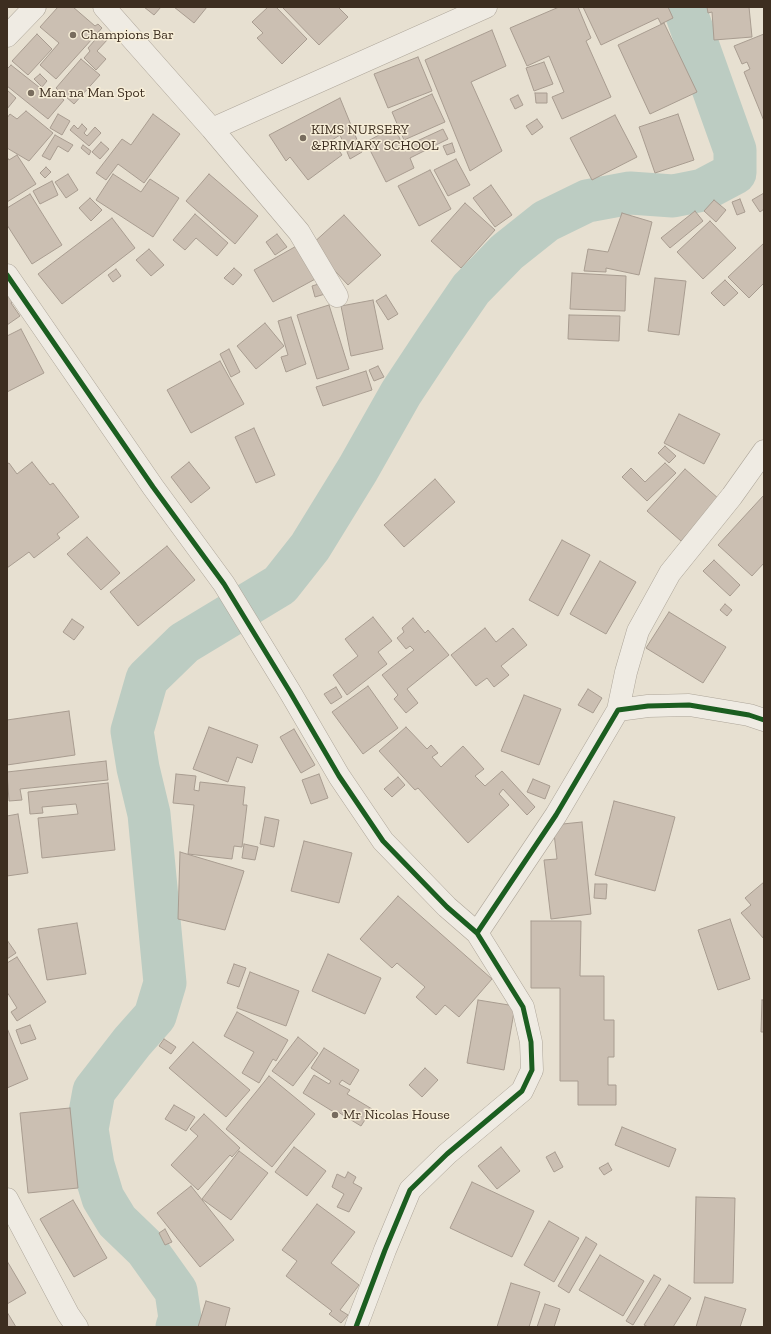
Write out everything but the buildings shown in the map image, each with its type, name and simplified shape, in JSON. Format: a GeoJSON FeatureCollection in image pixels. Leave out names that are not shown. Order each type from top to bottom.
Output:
{"type":"FeatureCollection","features":[{"type":"Feature","properties":{"kind":"street"},"geometry":{"type":"LineString","coordinates":[[7,36],[35,7]]}},
{"type":"Feature","properties":{"kind":"street"},"geometry":{"type":"LineString","coordinates":[[104,7],[212,129],[299,232],[337,296]]}},
{"type":"Feature","properties":{"kind":"street"},"geometry":{"type":"LineString","coordinates":[[212,129],[486,7]]}},
{"type":"Feature","properties":{"kind":"street"},"geometry":{"type":"LineString","coordinates":[[7,275],[153,487],[224,584],[339,776],[383,841],[447,907],[477,933],[523,1007],[531,1042],[532,1070],[522,1092],[446,1154],[410,1190],[385,1250],[356,1327]]}},
{"type":"Feature","properties":{"kind":"street"},"geometry":{"type":"LineString","coordinates":[[477,933],[556,815],[618,710],[626,672],[638,631],[670,573],[732,496],[764,451]]}},
{"type":"Feature","properties":{"kind":"street"},"geometry":{"type":"LineString","coordinates":[[618,710],[648,706],[690,705],[749,715],[764,720]]}},
{"type":"Feature","properties":{"kind":"street"},"geometry":{"type":"LineString","coordinates":[[7,1199],[68,1314],[77,1327]]}},
{"type":"Feature","properties":{"kind":"waterway"},"geometry":{"type":"LineString","coordinates":[[177,1327],[180,1318],[176,1291],[146,1249],[117,1221],[103,1198],[93,1165],[87,1129],[94,1091],[132,1042],[155,1016],[165,983],[149,814],[138,768],[132,731],[147,679],[184,643],[280,585],[310,547],[358,469],[401,393],[438,337],[471,289],[507,252],[546,221],[587,201],[630,193],[673,196],[703,190],[735,173],[735,150],[684,7]]}},
{"type":"Feature","properties":{"kind":"cycle path"},"geometry":{"type":"LineString","coordinates":[[7,275],[153,487],[224,584],[339,776],[383,841],[447,907],[477,933],[556,815],[618,710],[648,706],[689,705],[749,715],[764,720]]}},
{"type":"Feature","properties":{"kind":"cycle path"},"geometry":{"type":"LineString","coordinates":[[356,1327],[385,1250],[410,1190],[447,1154],[522,1091],[532,1070],[531,1042],[523,1007],[477,933]]}},
{"type":"Feature","properties":{"kind":"place","name":"Champions Bar"},"geometry":{"type":"Point","coordinates":[73,35]}},
{"type":"Feature","properties":{"kind":"place","name":"Man na Man Spot"},"geometry":{"type":"Point","coordinates":[31,93]}},
{"type":"Feature","properties":{"kind":"place","name":"KIMS NURSERY &PRIMARY SCHOOL"},"geometry":{"type":"Point","coordinates":[303,138]}},
{"type":"Feature","properties":{"kind":"place","name":"Mr Nicolas House"},"geometry":{"type":"Point","coordinates":[335,1115]}}]}
